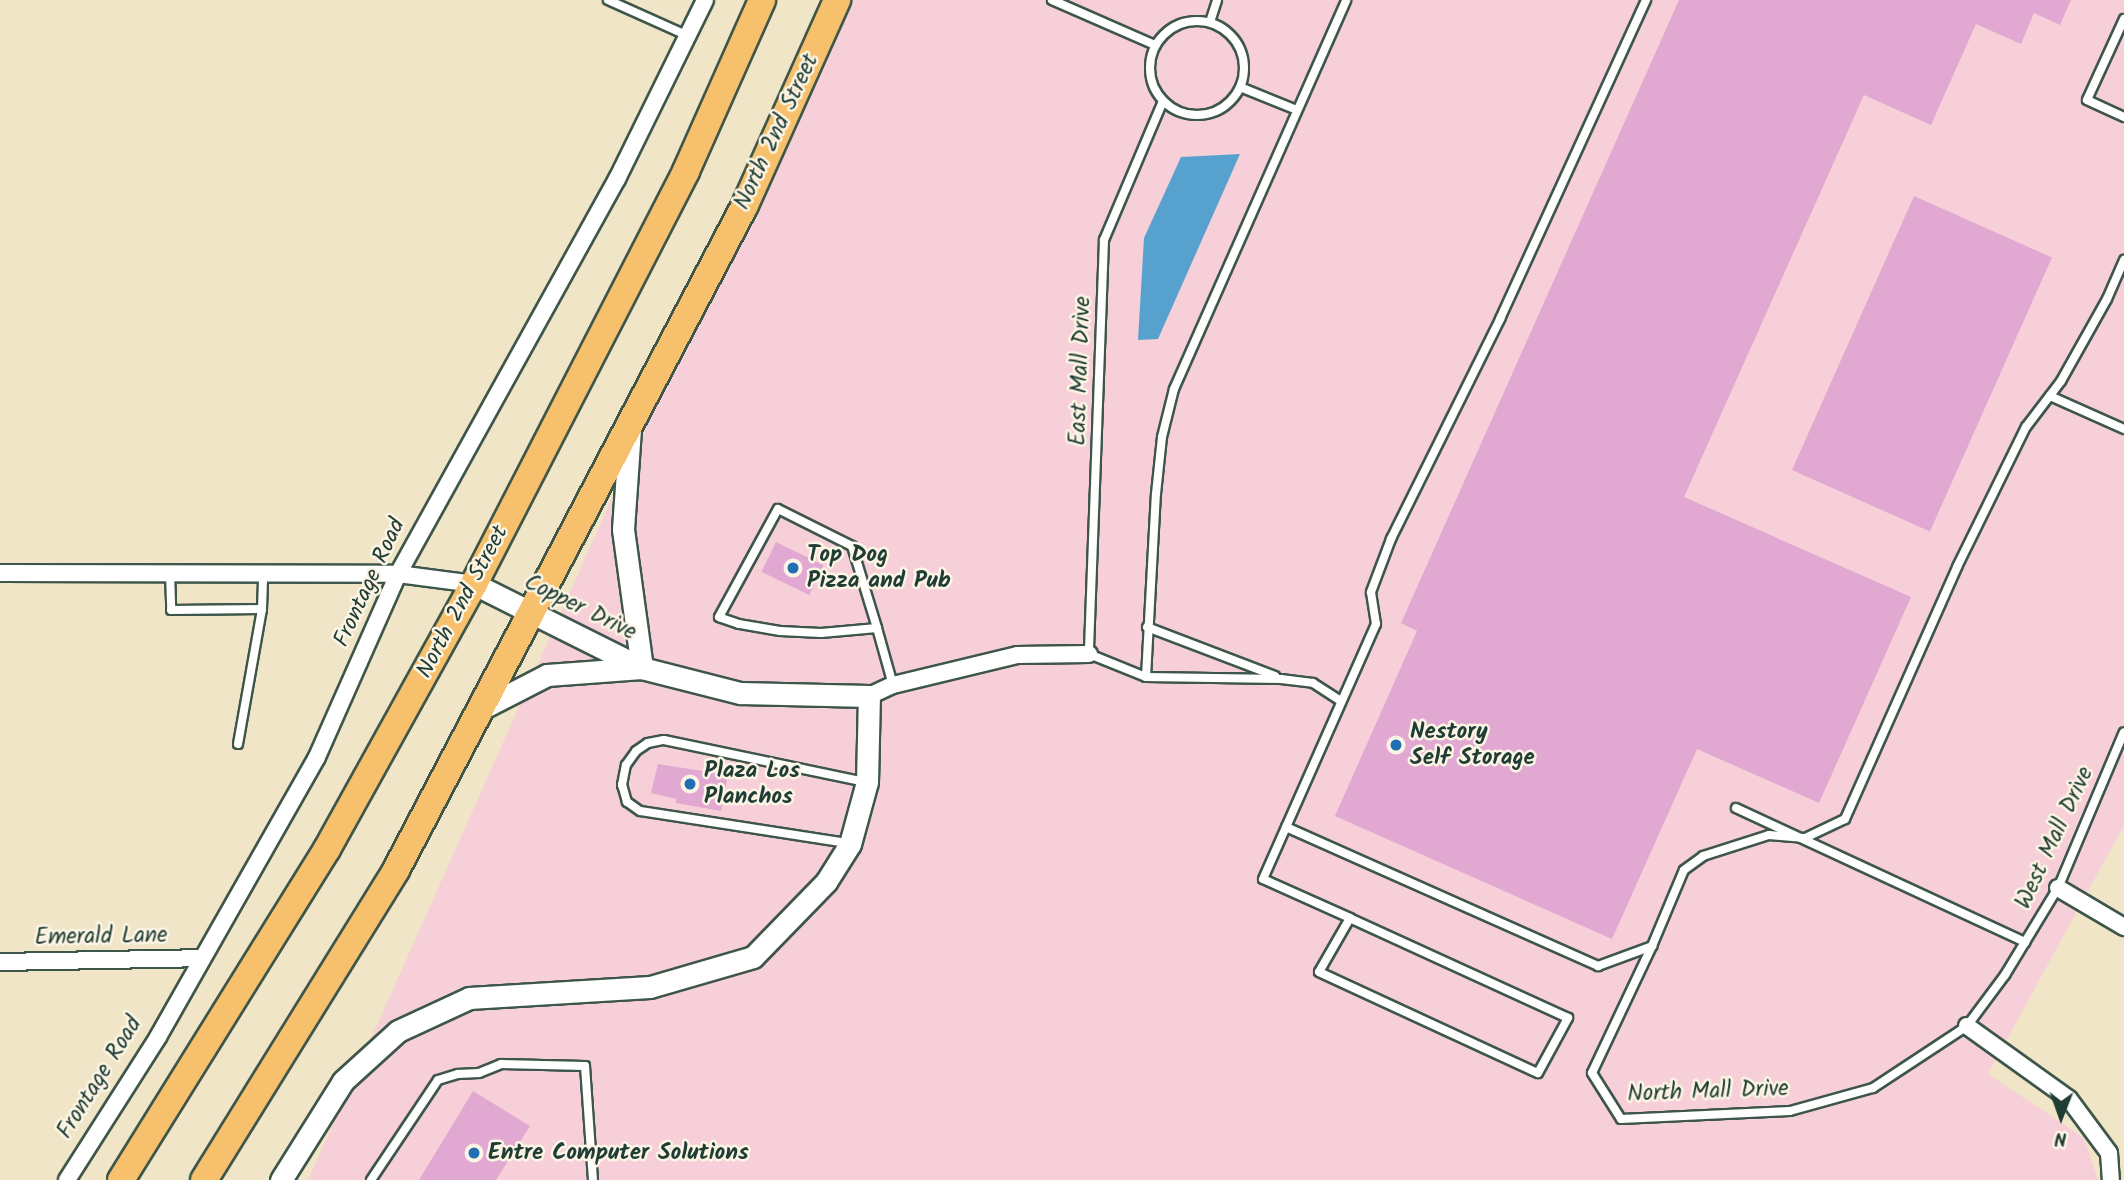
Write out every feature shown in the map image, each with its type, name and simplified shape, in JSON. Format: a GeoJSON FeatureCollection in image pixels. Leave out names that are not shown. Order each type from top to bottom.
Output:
{"type":"FeatureCollection","features":[{"type":"Feature","properties":{"kind":"main road","name":"North 2nd Street"},"geometry":{"type":"LineString","coordinates":[[121,1180],[327,849],[474,584],[686,171],[762,0]]}},
{"type":"Feature","properties":{"kind":"main road","name":"North 2nd Street"},"geometry":{"type":"LineString","coordinates":[[204,1180],[396,870],[745,205],[837,0]]}},
{"type":"Feature","properties":{"kind":"street","name":"Frontage Road"},"geometry":{"type":"LineString","coordinates":[[67,1180],[158,1037],[317,757],[398,575],[617,179],[705,0]]}},
{"type":"Feature","properties":{"kind":"street"},"geometry":{"type":"LineString","coordinates":[[481,709],[547,675],[642,668],[623,529],[630,424]]}},
{"type":"Feature","properties":{"kind":"street","name":"Copper Drive"},"geometry":{"type":"LineString","coordinates":[[0,573],[398,575],[474,584],[642,668],[740,693],[869,695],[893,685],[1017,655],[1089,654]]}},
{"type":"Feature","properties":{"kind":"street"},"geometry":{"type":"LineString","coordinates":[[281,1180],[343,1081],[398,1031],[468,998],[650,987],[752,957],[826,881],[850,844],[867,782],[869,695]]}},
{"type":"Feature","properties":{"kind":"street"},"geometry":{"type":"LineString","coordinates":[[2058,888],[2124,927]]}},
{"type":"Feature","properties":{"kind":"street","name":"Emerald Lane"},"geometry":{"type":"LineString","coordinates":[[0,962],[202,958]]}},
{"type":"Feature","properties":{"kind":"street"},"geometry":{"type":"LineString","coordinates":[[1967,1026],[2069,1099],[2109,1153],[2111,1180]]}},
{"type":"Feature","properties":{"kind":"lane"},"geometry":{"type":"LineString","coordinates":[[608,0],[688,36]]}},
{"type":"Feature","properties":{"kind":"lane"},"geometry":{"type":"LineString","coordinates":[[1052,0],[1155,45]]}},
{"type":"Feature","properties":{"kind":"lane"},"geometry":{"type":"LineString","coordinates":[[1210,22],[1217,0]]}},
{"type":"Feature","properties":{"kind":"lane"},"geometry":{"type":"LineString","coordinates":[[1146,677],[1147,627],[1162,437],[1174,390],[1346,0]]}},
{"type":"Feature","properties":{"kind":"lane"},"geometry":{"type":"LineString","coordinates":[[1350,918],[1319,972],[1538,1073],[1568,1018],[1350,918],[1263,879],[1376,624],[1371,592],[1391,539],[1500,319],[1646,0]]}},
{"type":"Feature","properties":{"kind":"lane"},"geometry":{"type":"LineString","coordinates":[[2124,19],[2087,100],[2124,117]]}},
{"type":"Feature","properties":{"kind":"lane"},"geometry":{"type":"LineString","coordinates":[[1210,22],[1225,30],[1239,48],[1244,71],[1240,87],[1220,109],[1206,114],[1175,111],[1154,89],[1150,75],[1155,45],[1165,33],[1179,24],[1210,22]]}},
{"type":"Feature","properties":{"kind":"lane"},"geometry":{"type":"LineString","coordinates":[[1240,87],[1297,110]]}},
{"type":"Feature","properties":{"kind":"lane","name":"East Mall Drive"},"geometry":{"type":"LineString","coordinates":[[1089,654],[1104,240],[1163,101]]}},
{"type":"Feature","properties":{"kind":"lane"},"geometry":{"type":"LineString","coordinates":[[1286,827],[1598,965],[1652,946],[1684,870],[1703,856],[1769,835],[1805,838],[1845,819],[1956,567],[2025,427],[2050,396],[2107,299],[2124,260]]}},
{"type":"Feature","properties":{"kind":"lane"},"geometry":{"type":"LineString","coordinates":[[2050,396],[2124,429]]}},
{"type":"Feature","properties":{"kind":"lane"},"geometry":{"type":"LineString","coordinates":[[877,628],[821,633],[780,631],[739,624],[719,617],[778,509],[852,546],[877,628],[893,685]]}},
{"type":"Feature","properties":{"kind":"lane"},"geometry":{"type":"LineString","coordinates":[[170,573],[171,610],[262,610]]}},
{"type":"Feature","properties":{"kind":"lane"},"geometry":{"type":"LineString","coordinates":[[238,744],[262,610],[263,573]]}},
{"type":"Feature","properties":{"kind":"lane"},"geometry":{"type":"LineString","coordinates":[[1147,627],[1281,679]]}},
{"type":"Feature","properties":{"kind":"lane"},"geometry":{"type":"LineString","coordinates":[[1089,654],[1146,677],[1312,682],[1341,701]]}},
{"type":"Feature","properties":{"kind":"lane","name":"West Mall Drive"},"geometry":{"type":"LineString","coordinates":[[1967,1026],[2025,942],[2058,888],[2124,732]]}},
{"type":"Feature","properties":{"kind":"lane"},"geometry":{"type":"LineString","coordinates":[[850,844],[640,811],[627,802],[622,785],[626,765],[636,751],[648,743],[664,740],[867,782]]}},
{"type":"Feature","properties":{"kind":"lane"},"geometry":{"type":"LineString","coordinates":[[1736,808],[2025,942]]}},
{"type":"Feature","properties":{"kind":"lane","name":"North Mall Drive"},"geometry":{"type":"LineString","coordinates":[[1652,946],[1592,1073],[1621,1119],[1790,1111],[1873,1088],[1967,1026]]}},
{"type":"Feature","properties":{"kind":"lane"},"geometry":{"type":"LineString","coordinates":[[371,1180],[438,1080],[458,1074],[479,1073],[501,1064],[585,1066],[593,1180]]}},
{"type":"Feature","properties":{"kind":"shaded area"},"geometry":{"type":"Polygon","coordinates":[[[834,0],[2124,0],[2124,825],[1988,1074],[2084,1138],[2098,1180],[308,1180],[834,0]]]}},
{"type":"Feature","properties":{"kind":"water"},"geometry":{"type":"Polygon","coordinates":[[[1240,154],[1158,339],[1138,340],[1144,238],[1181,157],[1240,154]]]}},
{"type":"Feature","properties":{"kind":"building"},"geometry":{"type":"Polygon","coordinates":[[[1679,0],[2071,0],[2060,25],[2034,13],[2021,44],[1976,24],[1931,125],[1864,95],[1684,497],[1911,597],[1819,803],[1697,749],[1612,939],[1335,816],[1417,631],[1401,623],[1679,0]]]}},
{"type":"Feature","properties":{"kind":"building"},"geometry":{"type":"Polygon","coordinates":[[[1914,196],[2052,257],[1930,531],[1792,470],[1914,196]]]}},
{"type":"Feature","properties":{"kind":"building","name":"Top Dog Pizza and Pub"},"geometry":{"type":"Polygon","coordinates":[[[776,542],[824,565],[809,595],[762,572],[776,542]]]}},
{"type":"Feature","properties":{"kind":"building","name":"Plaza Los Planchos"},"geometry":{"type":"Polygon","coordinates":[[[658,764],[728,775],[721,811],[676,803],[676,799],[651,793],[658,764]]]}},
{"type":"Feature","properties":{"kind":"building","name":"Entre Computer Solutions"},"geometry":{"type":"Polygon","coordinates":[[[473,1091],[530,1126],[496,1180],[419,1180],[473,1091]]]}},
{"type":"Feature","properties":{"kind":"place","name":"Top Dog Pizza and Pub"},"geometry":{"type":"Point","coordinates":[793,568]}},
{"type":"Feature","properties":{"kind":"place","name":"Nestory Self Storage"},"geometry":{"type":"Point","coordinates":[1396,745]}},
{"type":"Feature","properties":{"kind":"place","name":"Plaza Los Planchos"},"geometry":{"type":"Point","coordinates":[690,784]}},
{"type":"Feature","properties":{"kind":"place","name":"Entre Computer Solutions"},"geometry":{"type":"Point","coordinates":[474,1153]}}]}
